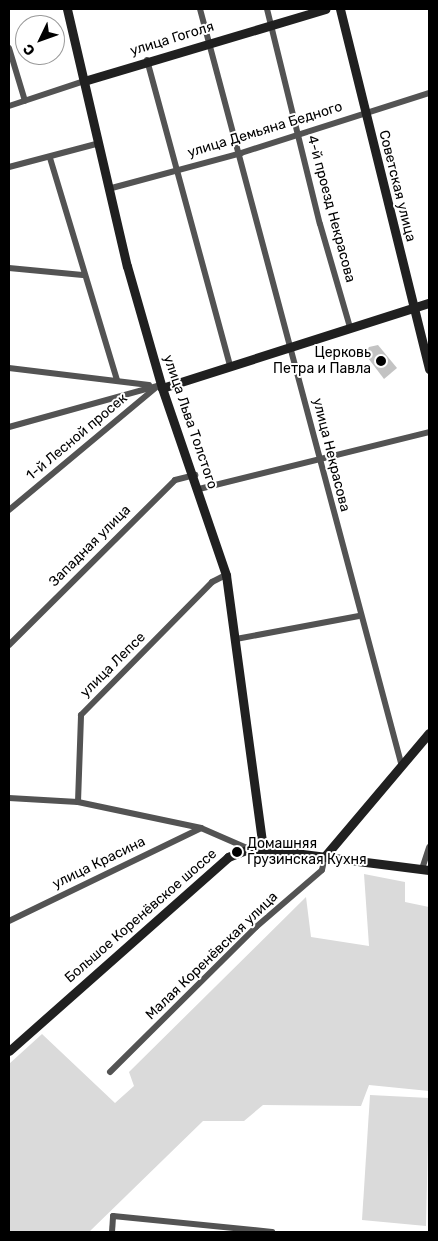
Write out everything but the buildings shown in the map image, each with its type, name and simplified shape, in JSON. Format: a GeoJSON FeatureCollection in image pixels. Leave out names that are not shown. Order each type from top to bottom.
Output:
{"type":"FeatureCollection","features":[{"type":"Feature","properties":{"kind":"street","name":"улица Льва Толстого"},"geometry":{"type":"LineString","coordinates":[[67,9],[96,144],[160,387],[195,475],[226,575],[263,849]]}},
{"type":"Feature","properties":{"kind":"street","name":"улица Некрасова"},"geometry":{"type":"LineString","coordinates":[[200,9],[240,153],[358,616],[401,763]]}},
{"type":"Feature","properties":{"kind":"street","name":"4-й проезд Некрасова"},"geometry":{"type":"LineString","coordinates":[[267,9],[298,136],[350,327]]}},
{"type":"Feature","properties":{"kind":"street","name":"улица Гоголя"},"geometry":{"type":"LineString","coordinates":[[84,81],[147,60],[325,9]]}},
{"type":"Feature","properties":{"kind":"street","name":"Советская улица"},"geometry":{"type":"LineString","coordinates":[[340,9],[364,113],[429,369]]}},
{"type":"Feature","properties":{"kind":"street"},"geometry":{"type":"LineString","coordinates":[[9,48],[25,101]]}},
{"type":"Feature","properties":{"kind":"street"},"geometry":{"type":"LineString","coordinates":[[147,60],[230,366]]}},
{"type":"Feature","properties":{"kind":"street"},"geometry":{"type":"LineString","coordinates":[[9,106],[84,81]]}},
{"type":"Feature","properties":{"kind":"street","name":"улица Демьяна Бедного"},"geometry":{"type":"LineString","coordinates":[[108,189],[298,136],[429,93]]}},
{"type":"Feature","properties":{"kind":"street"},"geometry":{"type":"LineString","coordinates":[[9,167],[50,158],[96,144]]}},
{"type":"Feature","properties":{"kind":"street"},"geometry":{"type":"LineString","coordinates":[[50,158],[83,275],[117,380]]}},
{"type":"Feature","properties":{"kind":"street"},"geometry":{"type":"LineString","coordinates":[[9,268],[83,275]]}},
{"type":"Feature","properties":{"kind":"street"},"geometry":{"type":"LineString","coordinates":[[9,427],[135,389],[160,387],[290,348],[429,303]]}},
{"type":"Feature","properties":{"kind":"street"},"geometry":{"type":"LineString","coordinates":[[9,368],[117,380],[160,387]]}},
{"type":"Feature","properties":{"kind":"street","name":"1-й Лесной просек"},"geometry":{"type":"LineString","coordinates":[[9,510],[160,387]]}},
{"type":"Feature","properties":{"kind":"street"},"geometry":{"type":"LineString","coordinates":[[199,489],[320,461],[429,432]]}},
{"type":"Feature","properties":{"kind":"street","name":"Западная улица"},"geometry":{"type":"LineString","coordinates":[[9,645],[175,480],[195,475]]}},
{"type":"Feature","properties":{"kind":"street","name":"улица Лепсе"},"geometry":{"type":"LineString","coordinates":[[78,802],[81,715],[212,582],[226,575]]}},
{"type":"Feature","properties":{"kind":"street"},"geometry":{"type":"LineString","coordinates":[[236,639],[358,616]]}},
{"type":"Feature","properties":{"kind":"street"},"geometry":{"type":"LineString","coordinates":[[325,856],[401,763],[429,733]]}},
{"type":"Feature","properties":{"kind":"street"},"geometry":{"type":"LineString","coordinates":[[9,798],[78,802],[201,828],[249,849]]}},
{"type":"Feature","properties":{"kind":"street","name":"улица Красина"},"geometry":{"type":"LineString","coordinates":[[9,921],[201,828]]}},
{"type":"Feature","properties":{"kind":"street"},"geometry":{"type":"LineString","coordinates":[[425,870],[429,848]]}},
{"type":"Feature","properties":{"kind":"street","name":"Большое Коренёвское шоссе"},"geometry":{"type":"LineString","coordinates":[[9,1052],[195,883],[221,862],[249,849],[325,856],[425,870]]}},
{"type":"Feature","properties":{"kind":"street","name":"Малая Коренёвская улица"},"geometry":{"type":"LineString","coordinates":[[110,1072],[256,927],[322,870],[325,856]]}},
{"type":"Feature","properties":{"kind":"street"},"geometry":{"type":"LineString","coordinates":[[112,1232],[113,1216],[246,1231],[272,1232]]}},
{"type":"Feature","properties":{"kind":"shaded area"},"geometry":{"type":"Polygon","coordinates":[[[364,874],[405,882],[405,902],[429,907],[429,1091],[369,1085],[361,1106],[263,1105],[244,1121],[203,1121],[89,1232],[9,1232],[9,1064],[42,1034],[115,1103],[134,1086],[129,1072],[306,897],[311,937],[369,946],[364,874]]]}},
{"type":"Feature","properties":{"kind":"shaded area"},"geometry":{"type":"Polygon","coordinates":[[[370,1095],[429,1098],[426,1226],[362,1220],[370,1095]]]}},
{"type":"Feature","properties":{"kind":"place","name":"Церковь Петра и Павла"},"geometry":{"type":"Point","coordinates":[381,361]}},
{"type":"Feature","properties":{"kind":"place","name":"Домашняя Грузинская Кухня"},"geometry":{"type":"Point","coordinates":[237,852]}}]}
